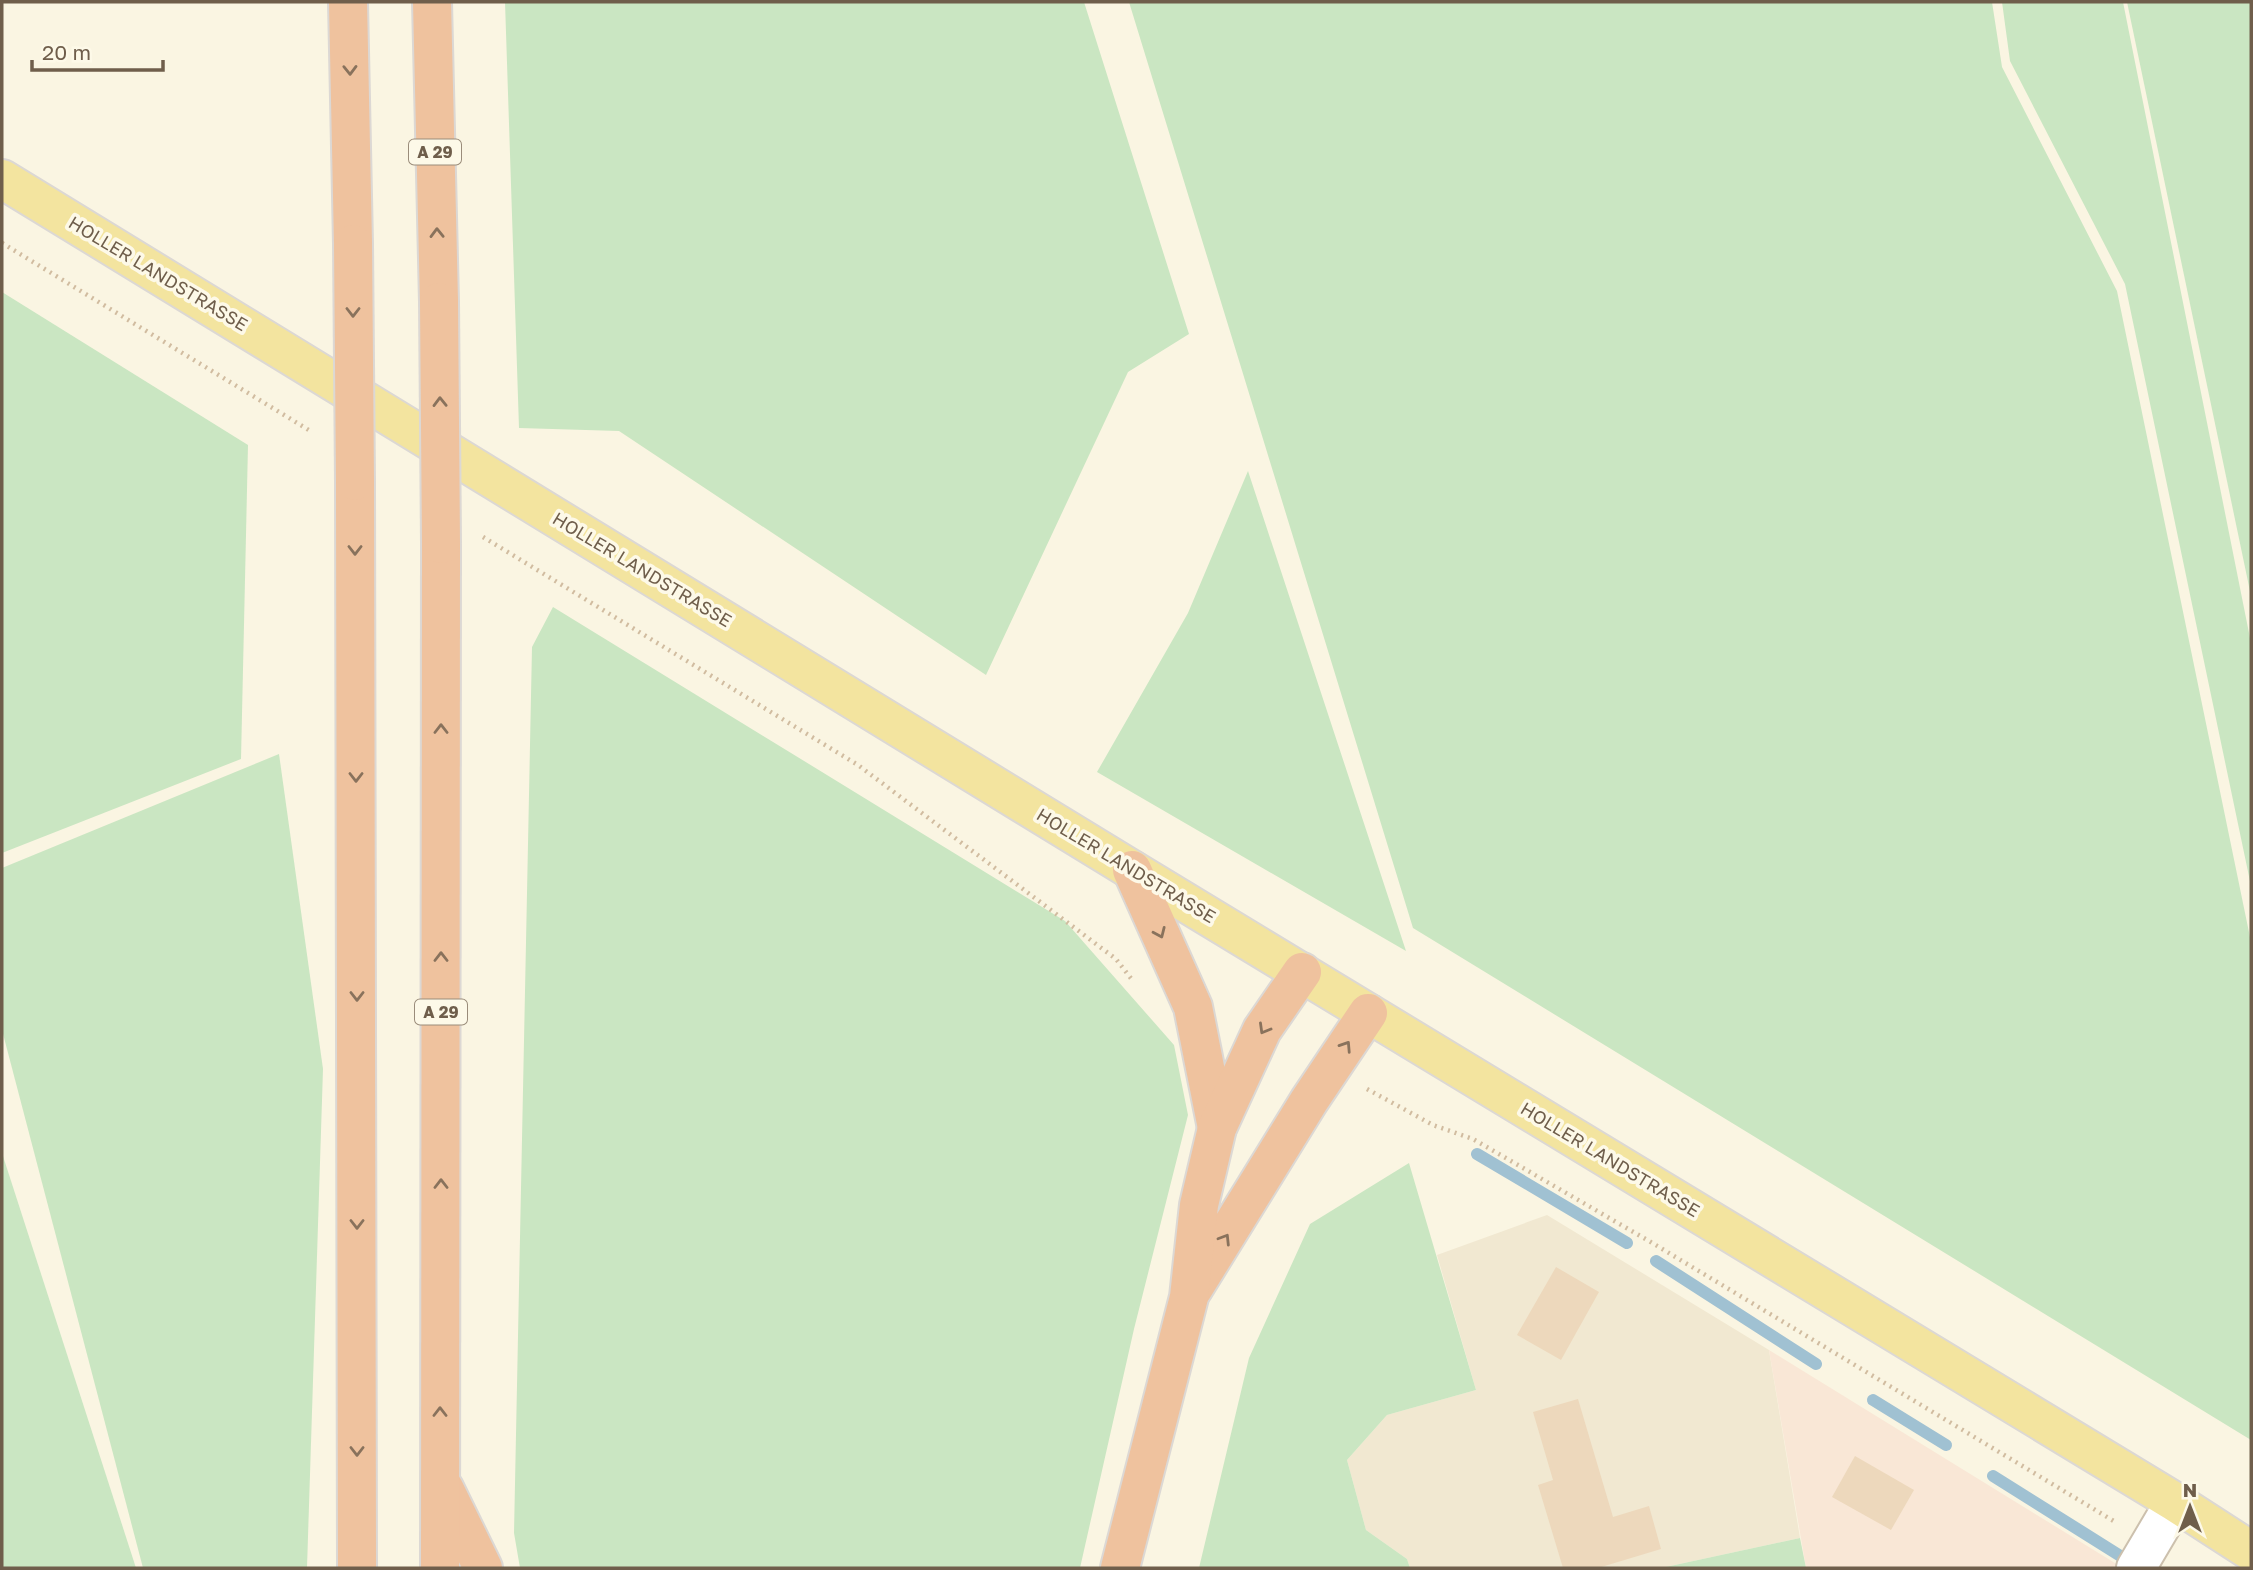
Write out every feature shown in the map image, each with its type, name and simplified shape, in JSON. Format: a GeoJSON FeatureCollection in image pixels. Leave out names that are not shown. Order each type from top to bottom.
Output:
{"type":"FeatureCollection","features":[{"type":"Feature","properties":{"kind":"highway"},"geometry":{"type":"LineString","coordinates":[[348,2],[355,481],[358,1568]]}},
{"type":"Feature","properties":{"kind":"highway","name":"A 29"},"geometry":{"type":"LineString","coordinates":[[432,2],[441,544],[440,1568]]}},
{"type":"Feature","properties":{"kind":"highway"},"geometry":{"type":"LineString","coordinates":[[1132,870],[1193,1007],[1217,1128]]}},
{"type":"Feature","properties":{"kind":"highway"},"geometry":{"type":"LineString","coordinates":[[1119,1568],[1189,1297],[1199,1205],[1217,1128],[1262,1030],[1302,972]]}},
{"type":"Feature","properties":{"kind":"highway"},"geometry":{"type":"LineString","coordinates":[[1189,1297],[1368,1013]]}},
{"type":"Feature","properties":{"kind":"highway"},"geometry":{"type":"LineString","coordinates":[[440,1480],[483,1568]]}},
{"type":"Feature","properties":{"kind":"main road","name":"HOLLER LANDSTRASSE"},"geometry":{"type":"LineString","coordinates":[[2,179],[1132,870],[2175,1502],[2251,1551]]}},
{"type":"Feature","properties":{"kind":"lane"},"geometry":{"type":"LineString","coordinates":[[2143,1555],[2175,1502]]}},
{"type":"Feature","properties":{"kind":"path"},"geometry":{"type":"LineString","coordinates":[[2,243],[323,439]]}},
{"type":"Feature","properties":{"kind":"path"},"geometry":{"type":"LineString","coordinates":[[477,533],[858,765],[1116,959],[1138,990]]}},
{"type":"Feature","properties":{"kind":"path"},"geometry":{"type":"LineString","coordinates":[[1331,1069],[1433,1125],[1473,1139],[1862,1368],[2143,1555]]}},
{"type":"Feature","properties":{"kind":"shaded area"},"geometry":{"type":"Polygon","coordinates":[[[1547,1215],[1769,1350],[1800,1538],[1661,1568],[1410,1568],[1407,1559],[1366,1530],[1347,1460],[1387,1415],[1476,1390],[1437,1255],[1547,1215]]]}},
{"type":"Feature","properties":{"kind":"shaded area"},"geometry":{"type":"Polygon","coordinates":[[[1769,1350],[2123,1568],[1806,1568],[1769,1350]]]}},
{"type":"Feature","properties":{"kind":"green space"},"geometry":{"type":"Polygon","coordinates":[[[505,2],[1084,2],[1189,334],[1128,372],[986,675],[619,431],[519,428],[505,2]]]}},
{"type":"Feature","properties":{"kind":"green space"},"geometry":{"type":"Polygon","coordinates":[[[1129,2],[1992,2],[2002,67],[2117,291],[2251,942],[2251,1440],[1413,928],[1129,2]]]}},
{"type":"Feature","properties":{"kind":"green space"},"geometry":{"type":"Polygon","coordinates":[[[2002,2],[2123,2],[2251,643],[2251,886],[2125,284],[2010,61],[2002,2]]]}},
{"type":"Feature","properties":{"kind":"green space"},"geometry":{"type":"Polygon","coordinates":[[[2127,2],[2251,2],[2251,596],[2127,2]]]}},
{"type":"Feature","properties":{"kind":"green space"},"geometry":{"type":"Polygon","coordinates":[[[2,292],[248,445],[241,759],[2,853],[2,292]]]}},
{"type":"Feature","properties":{"kind":"green space"},"geometry":{"type":"Polygon","coordinates":[[[1248,471],[1406,951],[1097,772],[1188,613],[1248,471]]]}},
{"type":"Feature","properties":{"kind":"green space"},"geometry":{"type":"Polygon","coordinates":[[[553,607],[1065,921],[1174,1045],[1188,1115],[1134,1329],[1080,1568],[520,1568],[514,1533],[532,647],[553,607]]]}},
{"type":"Feature","properties":{"kind":"green space"},"geometry":{"type":"Polygon","coordinates":[[[279,754],[323,1069],[307,1568],[143,1568],[2,1030],[2,868],[279,754]]]}},
{"type":"Feature","properties":{"kind":"green space"},"geometry":{"type":"Polygon","coordinates":[[[2,1153],[136,1568],[2,1568],[2,1153]]]}},
{"type":"Feature","properties":{"kind":"green space"},"geometry":{"type":"Polygon","coordinates":[[[1409,1163],[1476,1390],[1387,1415],[1347,1460],[1366,1530],[1407,1559],[1410,1568],[1199,1568],[1249,1358],[1310,1224],[1409,1163]]]}},
{"type":"Feature","properties":{"kind":"green space"},"geometry":{"type":"Polygon","coordinates":[[[1800,1538],[1806,1568],[1661,1568],[1800,1538]]]}},
{"type":"Feature","properties":{"kind":"building"},"geometry":{"type":"Polygon","coordinates":[[[1556,1267],[1599,1292],[1561,1360],[1517,1335],[1556,1267]]]}},
{"type":"Feature","properties":{"kind":"building"},"geometry":{"type":"Polygon","coordinates":[[[1578,1399],[1613,1517],[1649,1506],[1661,1549],[1598,1568],[1563,1568],[1538,1485],[1553,1480],[1533,1412],[1578,1399]]]}},
{"type":"Feature","properties":{"kind":"building"},"geometry":{"type":"Polygon","coordinates":[[[1855,1456],[1914,1490],[1891,1530],[1832,1497],[1855,1456]]]}},
{"type":"Feature","properties":{"kind":"waterway"},"geometry":{"type":"LineString","coordinates":[[1477,1154],[1627,1243]]}},
{"type":"Feature","properties":{"kind":"waterway"},"geometry":{"type":"LineString","coordinates":[[1656,1261],[1816,1364]]}},
{"type":"Feature","properties":{"kind":"waterway"},"geometry":{"type":"LineString","coordinates":[[1873,1400],[1946,1445]]}},
{"type":"Feature","properties":{"kind":"waterway"},"geometry":{"type":"LineString","coordinates":[[1993,1476],[2130,1562]]}}]}
